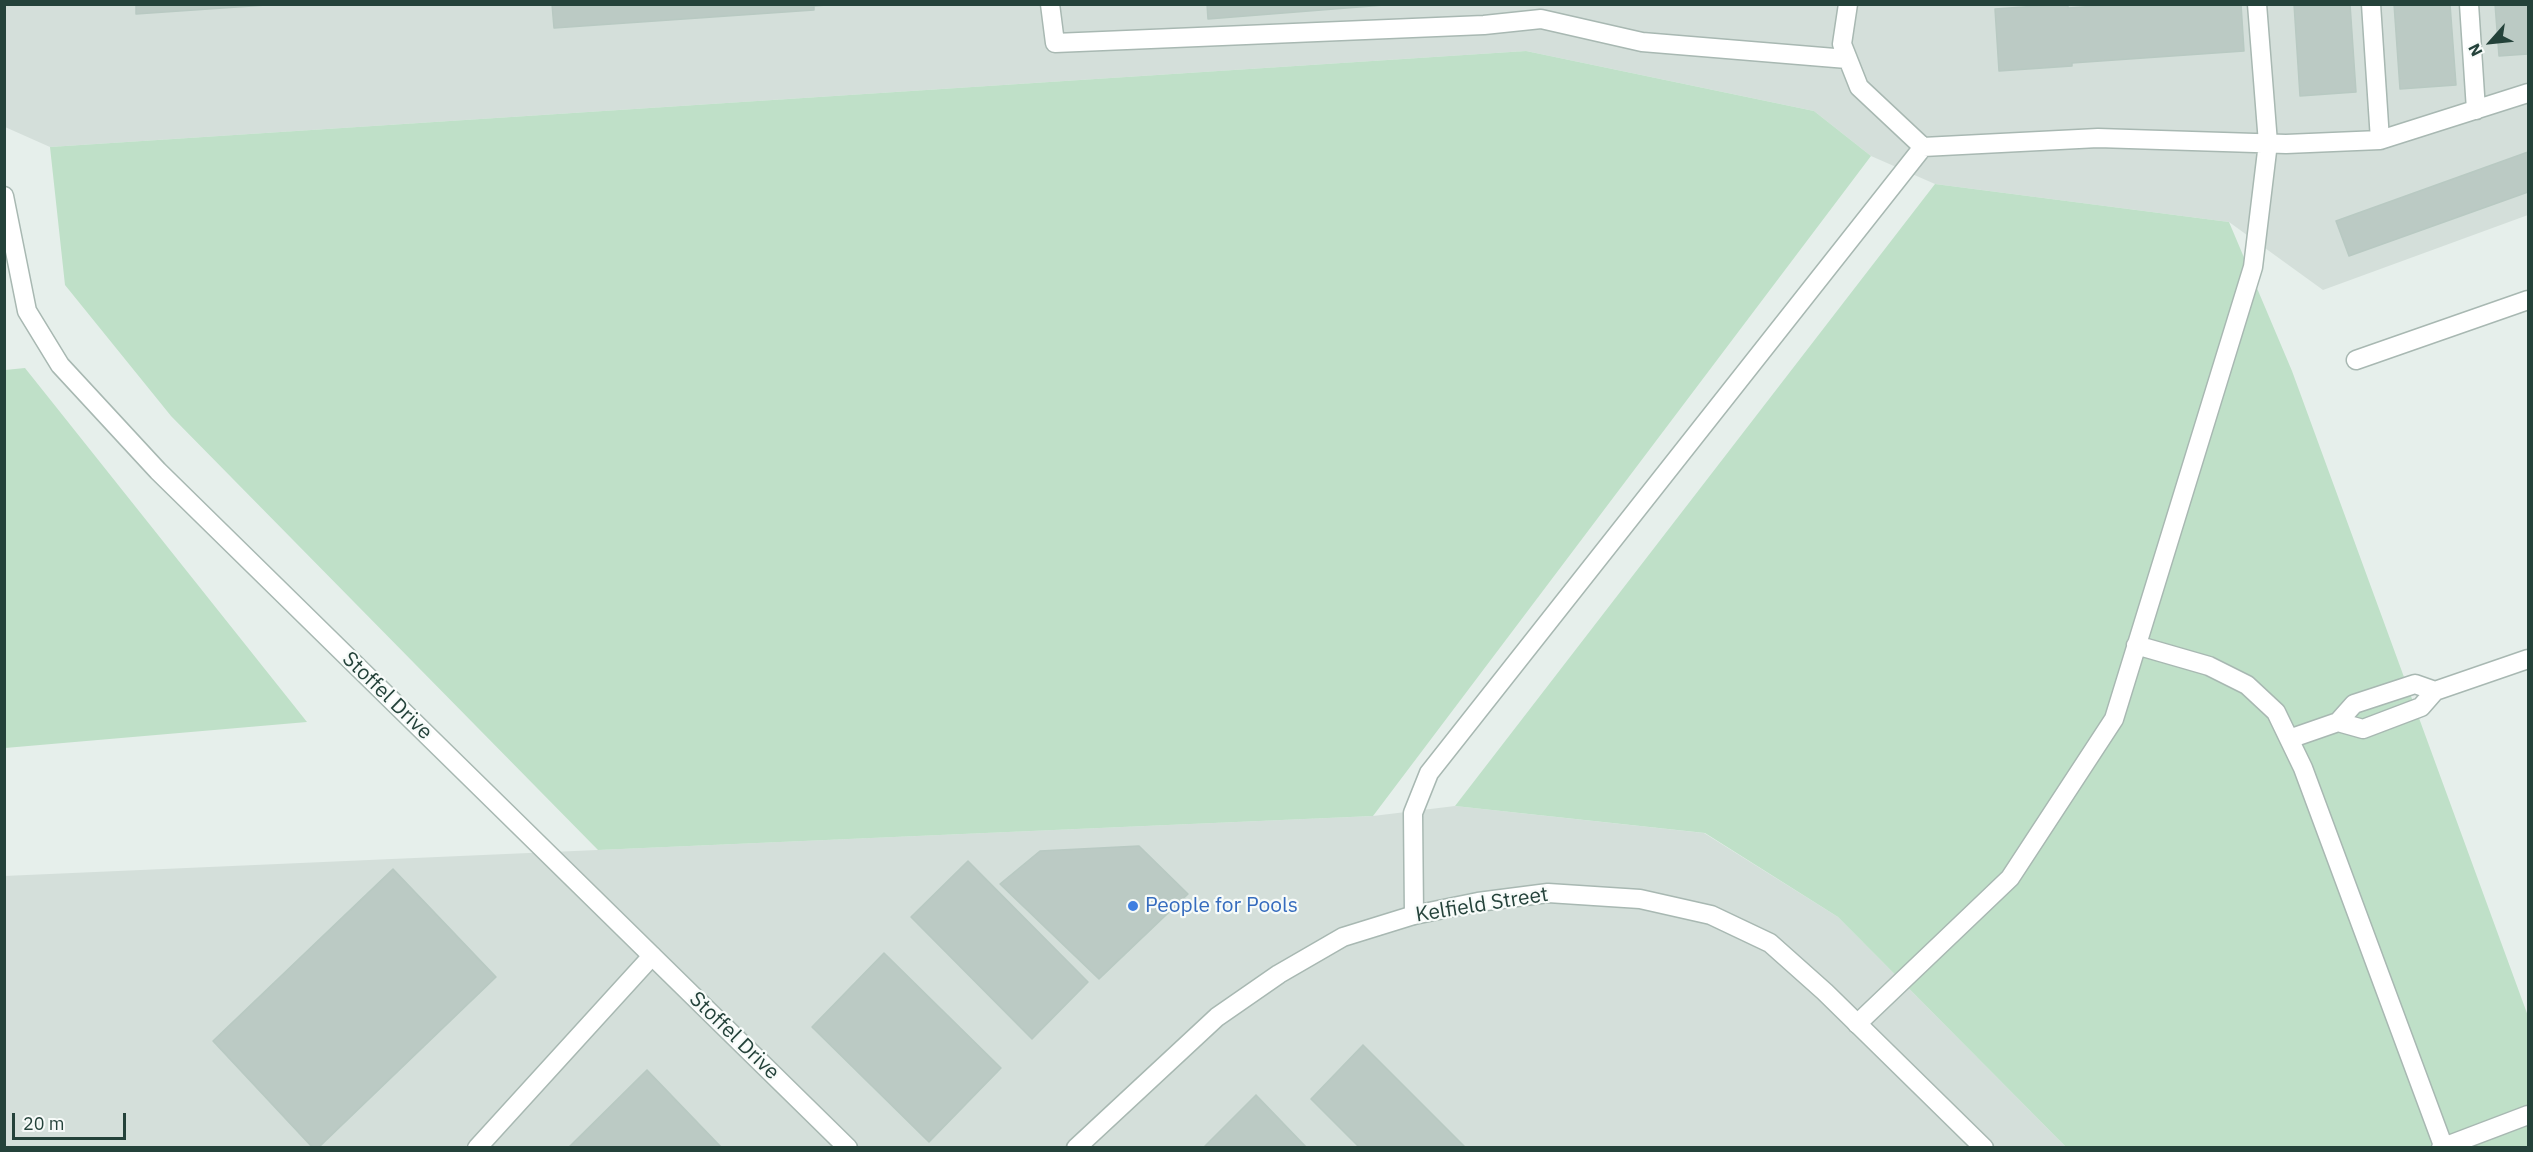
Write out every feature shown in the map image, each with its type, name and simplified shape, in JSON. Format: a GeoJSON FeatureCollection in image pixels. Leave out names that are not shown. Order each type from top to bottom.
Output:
{"type":"FeatureCollection","features":[{"type":"Feature","properties":{"kind":"street"},"geometry":{"type":"LineString","coordinates":[[1050,4],[1055,43],[1484,25],[1541,19],[1642,42],[1847,59]]}},
{"type":"Feature","properties":{"kind":"street"},"geometry":{"type":"LineString","coordinates":[[1848,4],[1842,44],[1859,87],[1923,147],[2098,138],[2268,143],[2380,140],[2529,93]]}},
{"type":"Feature","properties":{"kind":"street"},"geometry":{"type":"LineString","coordinates":[[1857,1024],[2010,878],[2114,719],[2253,267],[2268,143],[2257,4]]}},
{"type":"Feature","properties":{"kind":"street"},"geometry":{"type":"LineString","coordinates":[[2371,4],[2380,140]]}},
{"type":"Feature","properties":{"kind":"street"},"geometry":{"type":"LineString","coordinates":[[2469,4],[2476,110]]}},
{"type":"Feature","properties":{"kind":"street"},"geometry":{"type":"LineString","coordinates":[[1414,915],[1413,813],[1429,773],[1923,147]]}},
{"type":"Feature","properties":{"kind":"street","name":"Stoffel Drive"},"geometry":{"type":"LineString","coordinates":[[4,196],[27,311],[60,365],[158,471],[848,1148]]}},
{"type":"Feature","properties":{"kind":"street"},"geometry":{"type":"LineString","coordinates":[[2356,360],[2529,300]]}},
{"type":"Feature","properties":{"kind":"street"},"geometry":{"type":"LineString","coordinates":[[2136,645],[2210,666],[2247,685],[2276,712],[2303,768],[2443,1147],[2529,1115]]}},
{"type":"Feature","properties":{"kind":"street"},"geometry":{"type":"LineString","coordinates":[[2338,722],[2363,729],[2421,708],[2435,691],[2529,659]]}},
{"type":"Feature","properties":{"kind":"street"},"geometry":{"type":"LineString","coordinates":[[2289,739],[2338,722],[2354,704],[2415,684],[2435,691]]}},
{"type":"Feature","properties":{"kind":"street","name":"Kelfield Street"},"geometry":{"type":"LineString","coordinates":[[1076,1148],[1217,1017],[1279,974],[1343,937],[1414,915],[1478,902],[1548,893],[1640,899],[1711,915],[1770,943],[1984,1148]]}},
{"type":"Feature","properties":{"kind":"street"},"geometry":{"type":"LineString","coordinates":[[477,1148],[652,956]]}},
{"type":"Feature","properties":{"kind":"shaded area"},"geometry":{"type":"Polygon","coordinates":[[[4,5],[2528,5],[2528,215],[2323,290],[2229,222],[1935,184],[1871,156],[1814,111],[1526,51],[50,147],[5,127],[4,5]]]}},
{"type":"Feature","properties":{"kind":"shaded area"},"geometry":{"type":"Polygon","coordinates":[[[1455,806],[1704,833],[1838,917],[2066,1147],[5,1147],[4,876],[1373,816],[1455,806]]]}},
{"type":"Feature","properties":{"kind":"green space"},"geometry":{"type":"Polygon","coordinates":[[[1526,51],[1814,111],[1871,156],[1373,816],[598,850],[171,416],[65,285],[50,147],[1526,51]]]}},
{"type":"Feature","properties":{"kind":"green space"},"geometry":{"type":"Polygon","coordinates":[[[1935,184],[2229,222],[2292,371],[2528,1016],[2528,1147],[2066,1147],[1838,917],[1705,833],[1455,806],[1935,184]]]}},
{"type":"Feature","properties":{"kind":"green space"},"geometry":{"type":"Polygon","coordinates":[[[25,368],[307,722],[5,748],[5,370],[25,368]]]}},
{"type":"Feature","properties":{"kind":"building"},"geometry":{"type":"Polygon","coordinates":[[[136,4],[281,4],[136,14],[136,4]]]}},
{"type":"Feature","properties":{"kind":"building"},"geometry":{"type":"Polygon","coordinates":[[[552,4],[839,4],[814,6],[814,10],[554,28],[552,4]]]}},
{"type":"Feature","properties":{"kind":"building"},"geometry":{"type":"Polygon","coordinates":[[[1207,4],[1397,4],[1208,19],[1207,4]]]}},
{"type":"Feature","properties":{"kind":"building"},"geometry":{"type":"Polygon","coordinates":[[[2068,4],[2068,8],[2124,4],[2241,4],[2244,51],[2072,63],[2072,66],[1999,71],[1995,9],[2068,4]]]}},
{"type":"Feature","properties":{"kind":"building"},"geometry":{"type":"Polygon","coordinates":[[[2294,4],[2350,4],[2356,92],[2300,96],[2294,4]]]}},
{"type":"Feature","properties":{"kind":"building"},"geometry":{"type":"Polygon","coordinates":[[[2394,4],[2450,4],[2456,85],[2400,89],[2394,4]]]}},
{"type":"Feature","properties":{"kind":"building"},"geometry":{"type":"Polygon","coordinates":[[[2495,4],[2528,4],[2528,54],[2499,56],[2495,4]]]}},
{"type":"Feature","properties":{"kind":"building"},"geometry":{"type":"Polygon","coordinates":[[[2528,152],[2528,192],[2349,256],[2336,221],[2528,152]]]}},
{"type":"Feature","properties":{"kind":"building"},"geometry":{"type":"Polygon","coordinates":[[[1139,846],[1188,894],[1099,979],[1000,884],[1040,851],[1139,846]]]}},
{"type":"Feature","properties":{"kind":"building"},"geometry":{"type":"Polygon","coordinates":[[[968,861],[1088,982],[1032,1039],[911,917],[968,861]]]}},
{"type":"Feature","properties":{"kind":"building"},"geometry":{"type":"Polygon","coordinates":[[[393,869],[496,977],[318,1148],[313,1148],[213,1041],[393,869]]]}},
{"type":"Feature","properties":{"kind":"building"},"geometry":{"type":"Polygon","coordinates":[[[884,953],[1001,1068],[929,1142],[812,1027],[884,953]]]}},
{"type":"Feature","properties":{"kind":"building"},"geometry":{"type":"Polygon","coordinates":[[[1363,1045],[1466,1148],[1360,1148],[1311,1099],[1363,1045]]]}},
{"type":"Feature","properties":{"kind":"building"},"geometry":{"type":"Polygon","coordinates":[[[647,1070],[722,1148],[568,1148],[647,1070]]]}},
{"type":"Feature","properties":{"kind":"building"},"geometry":{"type":"Polygon","coordinates":[[[1256,1095],[1307,1148],[1203,1148],[1256,1095]]]}},
{"type":"Feature","properties":{"kind":"place","name":"People for Pools"},"geometry":{"type":"Point","coordinates":[1133,906]}}]}
